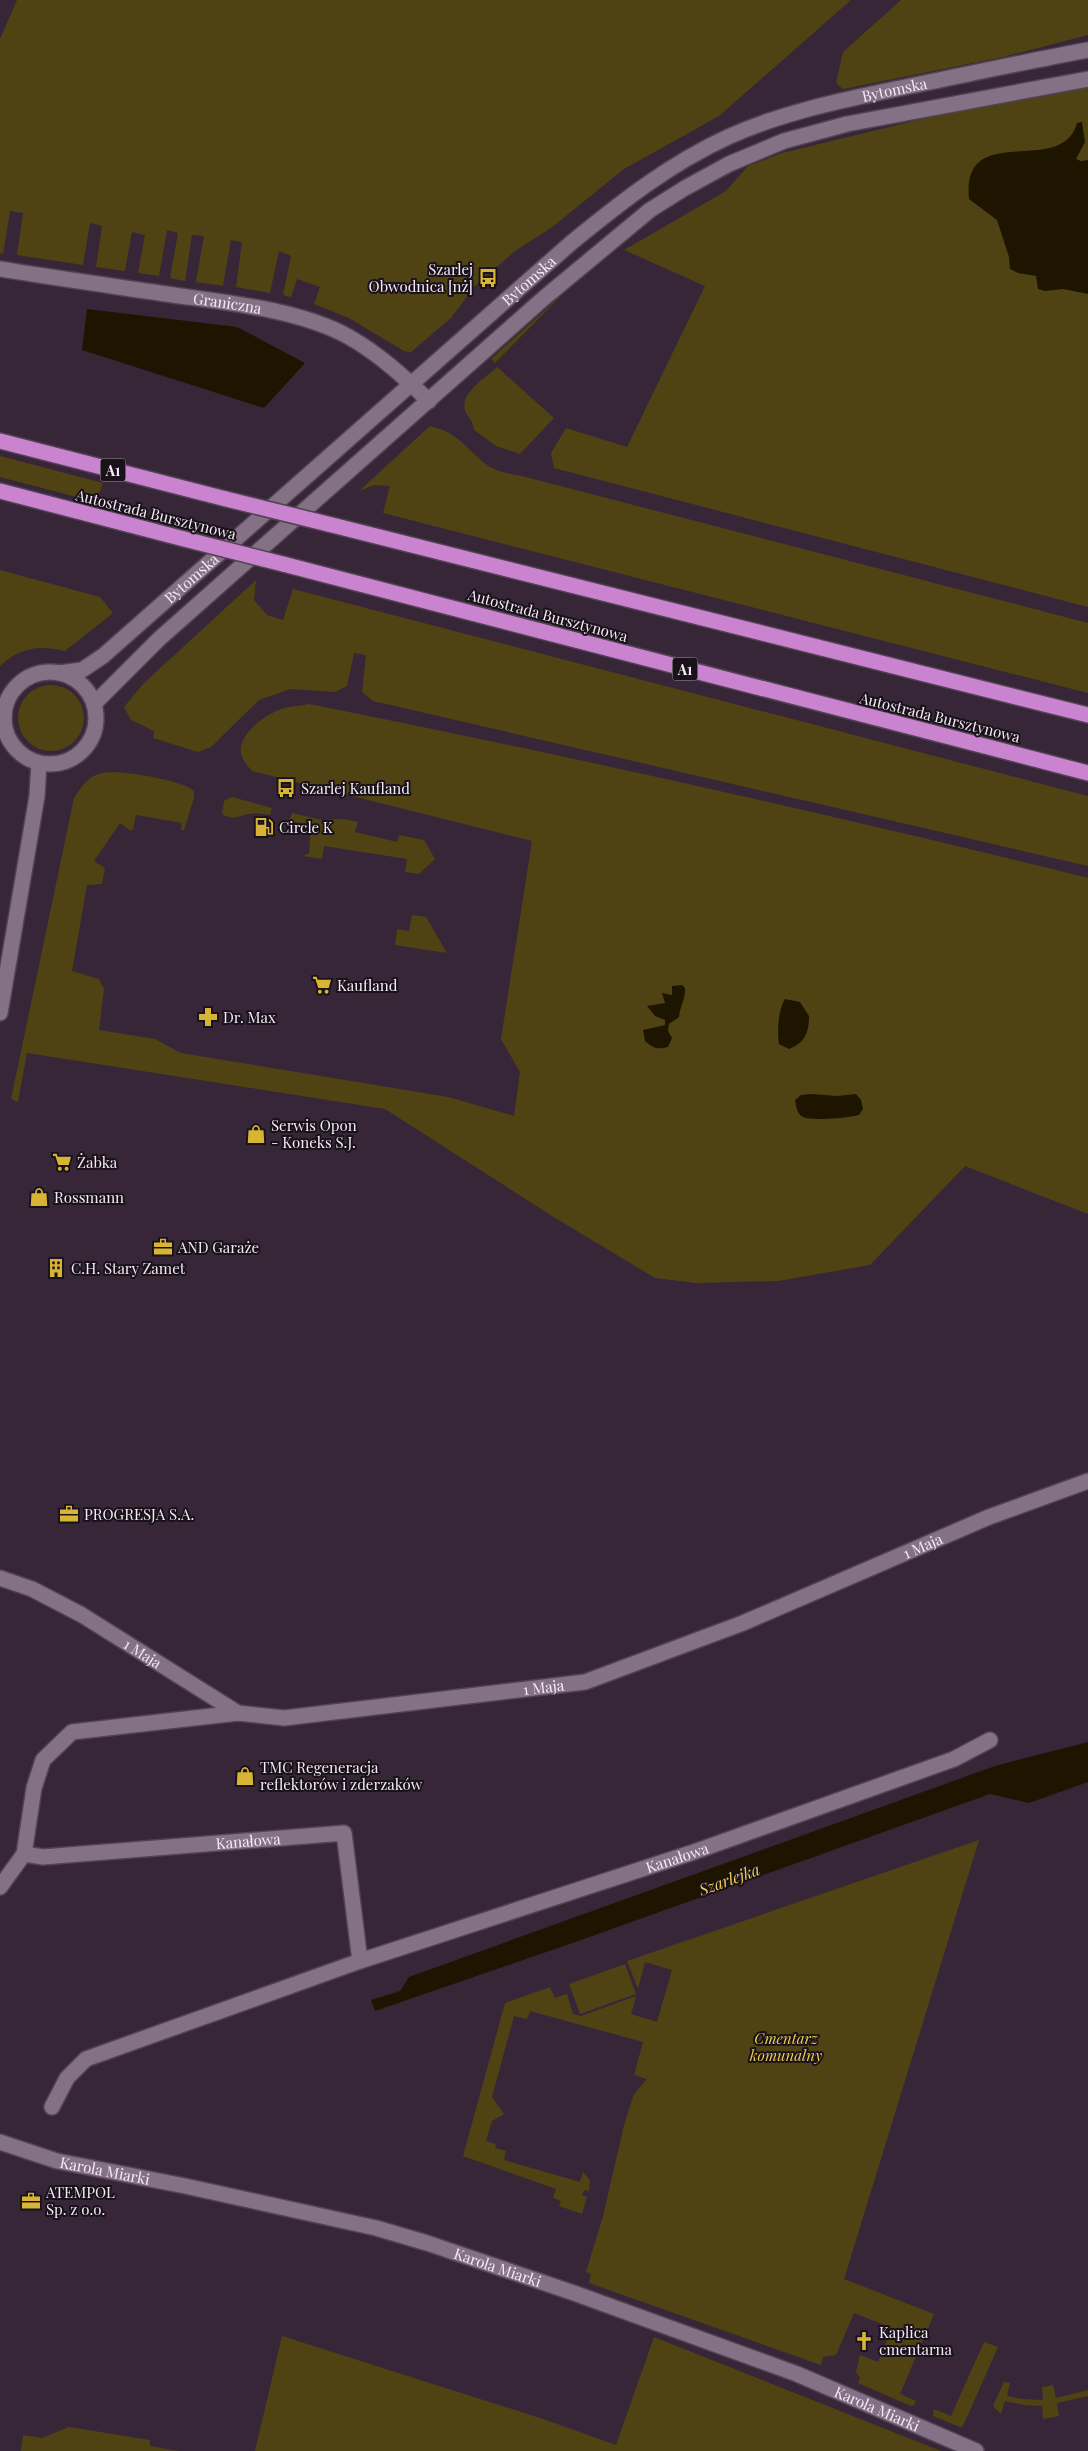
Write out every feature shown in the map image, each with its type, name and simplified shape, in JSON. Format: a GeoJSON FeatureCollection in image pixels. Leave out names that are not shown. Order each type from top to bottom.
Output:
{"type":"FeatureCollection","features":[{"type":"Feature","properties":{"kind":"highway","name":"Autostrada Bursztynowa"},"geometry":{"type":"LineString","coordinates":[[0,441],[1088,715]]}},
{"type":"Feature","properties":{"kind":"highway","name":"Autostrada Bursztynowa"},"geometry":{"type":"LineString","coordinates":[[0,492],[1088,773]]}},
{"type":"Feature","properties":{"kind":"street","name":"Bytomska"},"geometry":{"type":"LineString","coordinates":[[59,673],[82,670],[103,656],[571,243],[632,193],[687,158],[728,137],[775,118],[833,102],[1088,50]]}},
{"type":"Feature","properties":{"kind":"street","name":"Bytomska"},"geometry":{"type":"LineString","coordinates":[[94,704],[160,639],[591,257],[650,210],[729,164],[784,141],[847,124],[1088,79]]}},
{"type":"Feature","properties":{"kind":"street","name":"Graniczna"},"geometry":{"type":"LineString","coordinates":[[0,269],[235,304],[308,321],[348,336],[383,360],[429,401]]}},
{"type":"Feature","properties":{"kind":"street"},"geometry":{"type":"LineString","coordinates":[[44,672],[59,673],[71,677],[81,684],[94,704],[96,719],[94,732],[88,745],[79,755],[66,762],[53,765],[29,760],[13,746],[5,729],[2,711],[9,697],[18,685],[30,677],[44,672]]}},
{"type":"Feature","properties":{"kind":"street"},"geometry":{"type":"LineString","coordinates":[[0,1013],[37,796],[39,763]]}},
{"type":"Feature","properties":{"kind":"street","name":"1 Maja"},"geometry":{"type":"LineString","coordinates":[[0,1578],[32,1589],[82,1615],[238,1713],[284,1718],[585,1682],[743,1623],[989,1517],[1088,1482]]}},
{"type":"Feature","properties":{"kind":"street"},"geometry":{"type":"LineString","coordinates":[[0,1887],[24,1854],[34,1788],[43,1760],[72,1732],[238,1713]]}},
{"type":"Feature","properties":{"kind":"street","name":"Kanałowa"},"geometry":{"type":"LineString","coordinates":[[52,2107],[67,2078],[86,2060],[360,1960],[691,1853],[954,1759],[990,1740]]}},
{"type":"Feature","properties":{"kind":"street","name":"Kanałowa"},"geometry":{"type":"LineString","coordinates":[[24,1854],[43,1857],[344,1834],[360,1960]]}},
{"type":"Feature","properties":{"kind":"street","name":"Karola Miarki"},"geometry":{"type":"LineString","coordinates":[[0,2142],[57,2161],[328,2217],[376,2228],[427,2243],[571,2292],[797,2374],[976,2451]]}},
{"type":"Feature","properties":{"kind":"green space"},"geometry":{"type":"Polygon","coordinates":[[[17,0],[851,0],[719,116],[624,169],[551,228],[515,251],[475,286],[451,318],[411,352],[404,351],[349,318],[314,304],[320,287],[297,279],[291,297],[283,295],[291,256],[279,251],[270,293],[236,287],[242,242],[231,240],[223,286],[196,282],[204,236],[192,235],[185,281],[170,278],[178,233],[167,230],[159,276],[138,273],[145,235],[132,232],[125,271],[96,267],[102,226],[90,223],[83,265],[17,255],[23,213],[10,211],[3,254],[0,253],[0,39],[17,0]]]}},
{"type":"Feature","properties":{"kind":"green space"},"geometry":{"type":"Polygon","coordinates":[[[901,0],[1088,0],[1088,35],[1003,57],[843,89],[836,83],[843,52],[901,0]]]}},
{"type":"Feature","properties":{"kind":"green space"},"geometry":{"type":"Polygon","coordinates":[[[1088,87],[1088,607],[554,468],[551,453],[566,428],[627,447],[705,286],[624,250],[726,191],[748,166],[782,153],[951,112],[1088,87]]]}},
{"type":"Feature","properties":{"kind":"green space"},"geometry":{"type":"Polygon","coordinates":[[[562,295],[495,363],[491,359],[562,295]]]}},
{"type":"Feature","properties":{"kind":"green space"},"geometry":{"type":"Polygon","coordinates":[[[497,367],[554,418],[520,454],[496,446],[474,430],[464,406],[469,393],[474,387],[497,367]]]}},
{"type":"Feature","properties":{"kind":"green space"},"geometry":{"type":"Polygon","coordinates":[[[430,426],[449,433],[486,464],[505,473],[1088,623],[1088,693],[383,513],[390,486],[374,485],[359,491],[430,426]]]}},
{"type":"Feature","properties":{"kind":"green space"},"geometry":{"type":"Polygon","coordinates":[[[0,456],[103,483],[96,502],[0,477],[0,456]]]}},
{"type":"Feature","properties":{"kind":"green space"},"geometry":{"type":"Polygon","coordinates":[[[0,570],[100,597],[113,613],[65,651],[46,648],[30,649],[15,655],[0,666],[0,570]]]}},
{"type":"Feature","properties":{"kind":"green space"},"geometry":{"type":"Polygon","coordinates":[[[256,580],[254,600],[267,615],[283,620],[293,589],[1088,796],[1088,866],[373,701],[362,692],[366,655],[354,653],[347,686],[335,692],[290,689],[259,700],[211,747],[198,752],[153,738],[154,731],[131,720],[124,707],[144,683],[256,580]]]}},
{"type":"Feature","properties":{"kind":"green space"},"geometry":{"type":"Polygon","coordinates":[[[51,685],[63,688],[74,695],[81,706],[84,718],[81,730],[74,741],[63,748],[51,751],[39,748],[28,741],[21,730],[18,718],[21,706],[28,695],[39,688],[51,685]]]}},
{"type":"Feature","properties":{"kind":"green space"},"geometry":{"type":"Polygon","coordinates":[[[309,704],[700,786],[1088,878],[1088,1214],[965,1166],[870,1265],[778,1281],[696,1283],[655,1278],[552,1216],[385,1109],[27,1053],[18,1102],[11,1099],[74,798],[89,779],[97,774],[110,772],[150,776],[177,783],[194,791],[194,798],[184,830],[181,830],[182,823],[136,815],[133,829],[131,831],[120,823],[94,861],[105,868],[102,884],[87,885],[72,971],[99,979],[104,989],[99,1030],[155,1039],[181,1053],[448,1097],[514,1116],[520,1072],[501,1039],[532,841],[252,771],[245,763],[241,753],[241,746],[247,733],[258,722],[272,713],[285,708],[309,704]]]}},
{"type":"Feature","properties":{"kind":"green space"},"geometry":{"type":"Polygon","coordinates":[[[232,797],[272,808],[270,815],[254,813],[235,817],[226,816],[222,814],[224,801],[232,797]]]}},
{"type":"Feature","properties":{"kind":"green space"},"geometry":{"type":"Polygon","coordinates":[[[292,813],[322,820],[344,819],[358,822],[355,832],[397,842],[399,835],[424,840],[435,859],[419,874],[405,872],[407,859],[324,846],[322,859],[303,856],[309,853],[311,825],[289,821],[292,813]]]}},
{"type":"Feature","properties":{"kind":"green space"},"geometry":{"type":"Polygon","coordinates":[[[412,915],[426,917],[447,953],[395,945],[397,929],[409,931],[412,915]]]}},
{"type":"Feature","properties":{"kind":"green space","name":"Cmentarz komunalny"},"geometry":{"type":"Polygon","coordinates":[[[979,1840],[844,2279],[934,2314],[900,2394],[916,2401],[914,2405],[911,2406],[858,2383],[860,2378],[856,2372],[860,2355],[878,2362],[892,2328],[854,2313],[836,2355],[823,2357],[821,2365],[589,2283],[591,2274],[586,2272],[603,2216],[624,2125],[634,2094],[647,2079],[634,2075],[643,2042],[530,2011],[527,2019],[514,2016],[492,2097],[504,2114],[492,2121],[486,2141],[496,2144],[495,2148],[506,2151],[504,2160],[580,2182],[583,2172],[590,2180],[589,2191],[584,2190],[582,2195],[587,2197],[582,2214],[559,2206],[561,2201],[553,2198],[556,2189],[463,2156],[505,2003],[550,1987],[555,1998],[567,1994],[573,2014],[581,2016],[636,1996],[631,2014],[657,2022],[672,1970],[645,1962],[638,1989],[627,1961],[979,1840]]]}},
{"type":"Feature","properties":{"kind":"green space"},"geometry":{"type":"Polygon","coordinates":[[[625,1964],[636,1994],[580,2014],[569,1984],[625,1964]]]}},
{"type":"Feature","properties":{"kind":"green space"},"geometry":{"type":"Polygon","coordinates":[[[282,2336],[543,2419],[616,2445],[654,2337],[941,2451],[255,2451],[282,2336]]]}},
{"type":"Feature","properties":{"kind":"green space"},"geometry":{"type":"Polygon","coordinates":[[[984,2342],[998,2347],[963,2426],[960,2427],[933,2416],[934,2409],[951,2416],[984,2342]]]}},
{"type":"Feature","properties":{"kind":"green space"},"geometry":{"type":"Polygon","coordinates":[[[1004,2382],[1010,2383],[1007,2396],[1021,2399],[1043,2400],[1042,2387],[1053,2385],[1056,2398],[1088,2390],[1088,2396],[1057,2403],[1059,2416],[1043,2419],[1042,2406],[1005,2401],[1001,2414],[993,2406],[1004,2382]]]}},
{"type":"Feature","properties":{"kind":"green space"},"geometry":{"type":"Polygon","coordinates":[[[69,2427],[150,2440],[150,2446],[178,2451],[21,2451],[23,2435],[42,2438],[69,2427]]]}},
{"type":"Feature","properties":{"kind":"water"},"geometry":{"type":"Polygon","coordinates":[[[1082,122],[1085,142],[1076,159],[1081,161],[1088,160],[1088,294],[1063,289],[1045,291],[1038,289],[1036,276],[1018,273],[1010,269],[1009,257],[997,220],[969,199],[971,175],[980,161],[996,154],[1053,147],[1068,139],[1077,123],[1082,122]]]}},
{"type":"Feature","properties":{"kind":"water"},"geometry":{"type":"Polygon","coordinates":[[[87,309],[237,327],[305,363],[264,408],[82,350],[87,309]]]}},
{"type":"Feature","properties":{"kind":"water"},"geometry":{"type":"Polygon","coordinates":[[[682,985],[685,988],[685,995],[679,1017],[669,1024],[668,1031],[672,1038],[668,1047],[653,1047],[645,1041],[643,1030],[665,1025],[665,1020],[655,1016],[647,1006],[665,1003],[662,993],[672,995],[672,986],[682,985]]]}},
{"type":"Feature","properties":{"kind":"water"},"geometry":{"type":"Polygon","coordinates":[[[785,999],[800,1002],[809,1016],[805,1036],[799,1044],[789,1049],[779,1044],[778,1039],[779,1015],[785,999]]]}},
{"type":"Feature","properties":{"kind":"water"},"geometry":{"type":"Polygon","coordinates":[[[856,1094],[861,1100],[863,1109],[859,1115],[848,1117],[822,1119],[803,1117],[798,1112],[795,1100],[801,1095],[837,1096],[856,1094]]]}},
{"type":"Feature","properties":{"kind":"water","name":"Szarlejka"},"geometry":{"type":"Polygon","coordinates":[[[1088,1742],[1088,1782],[1029,1803],[990,1794],[581,1940],[375,2011],[371,2000],[400,1991],[409,1977],[995,1766],[1088,1742]]]}},
{"type":"Feature","properties":{"kind":"place","name":"Szarlej Obwodnica [nż]"},"geometry":{"type":"Point","coordinates":[488,278]}},
{"type":"Feature","properties":{"kind":"place","name":"Szarlej Kaufland"},"geometry":{"type":"Point","coordinates":[286,788]}},
{"type":"Feature","properties":{"kind":"place","name":"Circle K"},"geometry":{"type":"Point","coordinates":[264,827]}},
{"type":"Feature","properties":{"kind":"place","name":"Kaufland"},"geometry":{"type":"Point","coordinates":[322,985]}},
{"type":"Feature","properties":{"kind":"place","name":"Dr. Max"},"geometry":{"type":"Point","coordinates":[208,1017]}},
{"type":"Feature","properties":{"kind":"place","name":"Serwis Opon - Koneks S.J."},"geometry":{"type":"Point","coordinates":[256,1134]}},
{"type":"Feature","properties":{"kind":"place","name":"Żabka"},"geometry":{"type":"Point","coordinates":[62,1162]}},
{"type":"Feature","properties":{"kind":"place","name":"Rossmann"},"geometry":{"type":"Point","coordinates":[39,1197]}},
{"type":"Feature","properties":{"kind":"place","name":"AND Garaże"},"geometry":{"type":"Point","coordinates":[163,1247]}},
{"type":"Feature","properties":{"kind":"place","name":"C.H. Stary Zamet"},"geometry":{"type":"Point","coordinates":[56,1268]}},
{"type":"Feature","properties":{"kind":"place","name":"PROGRESJA S.A."},"geometry":{"type":"Point","coordinates":[69,1514]}},
{"type":"Feature","properties":{"kind":"place","name":"TMC Regeneracja reflektorów i zderzaków"},"geometry":{"type":"Point","coordinates":[245,1776]}},
{"type":"Feature","properties":{"kind":"place","name":"ATEMPOL Sp. z o.o."},"geometry":{"type":"Point","coordinates":[31,2201]}},
{"type":"Feature","properties":{"kind":"place","name":"Kaplica cmentarna"},"geometry":{"type":"Point","coordinates":[864,2341]}}]}
